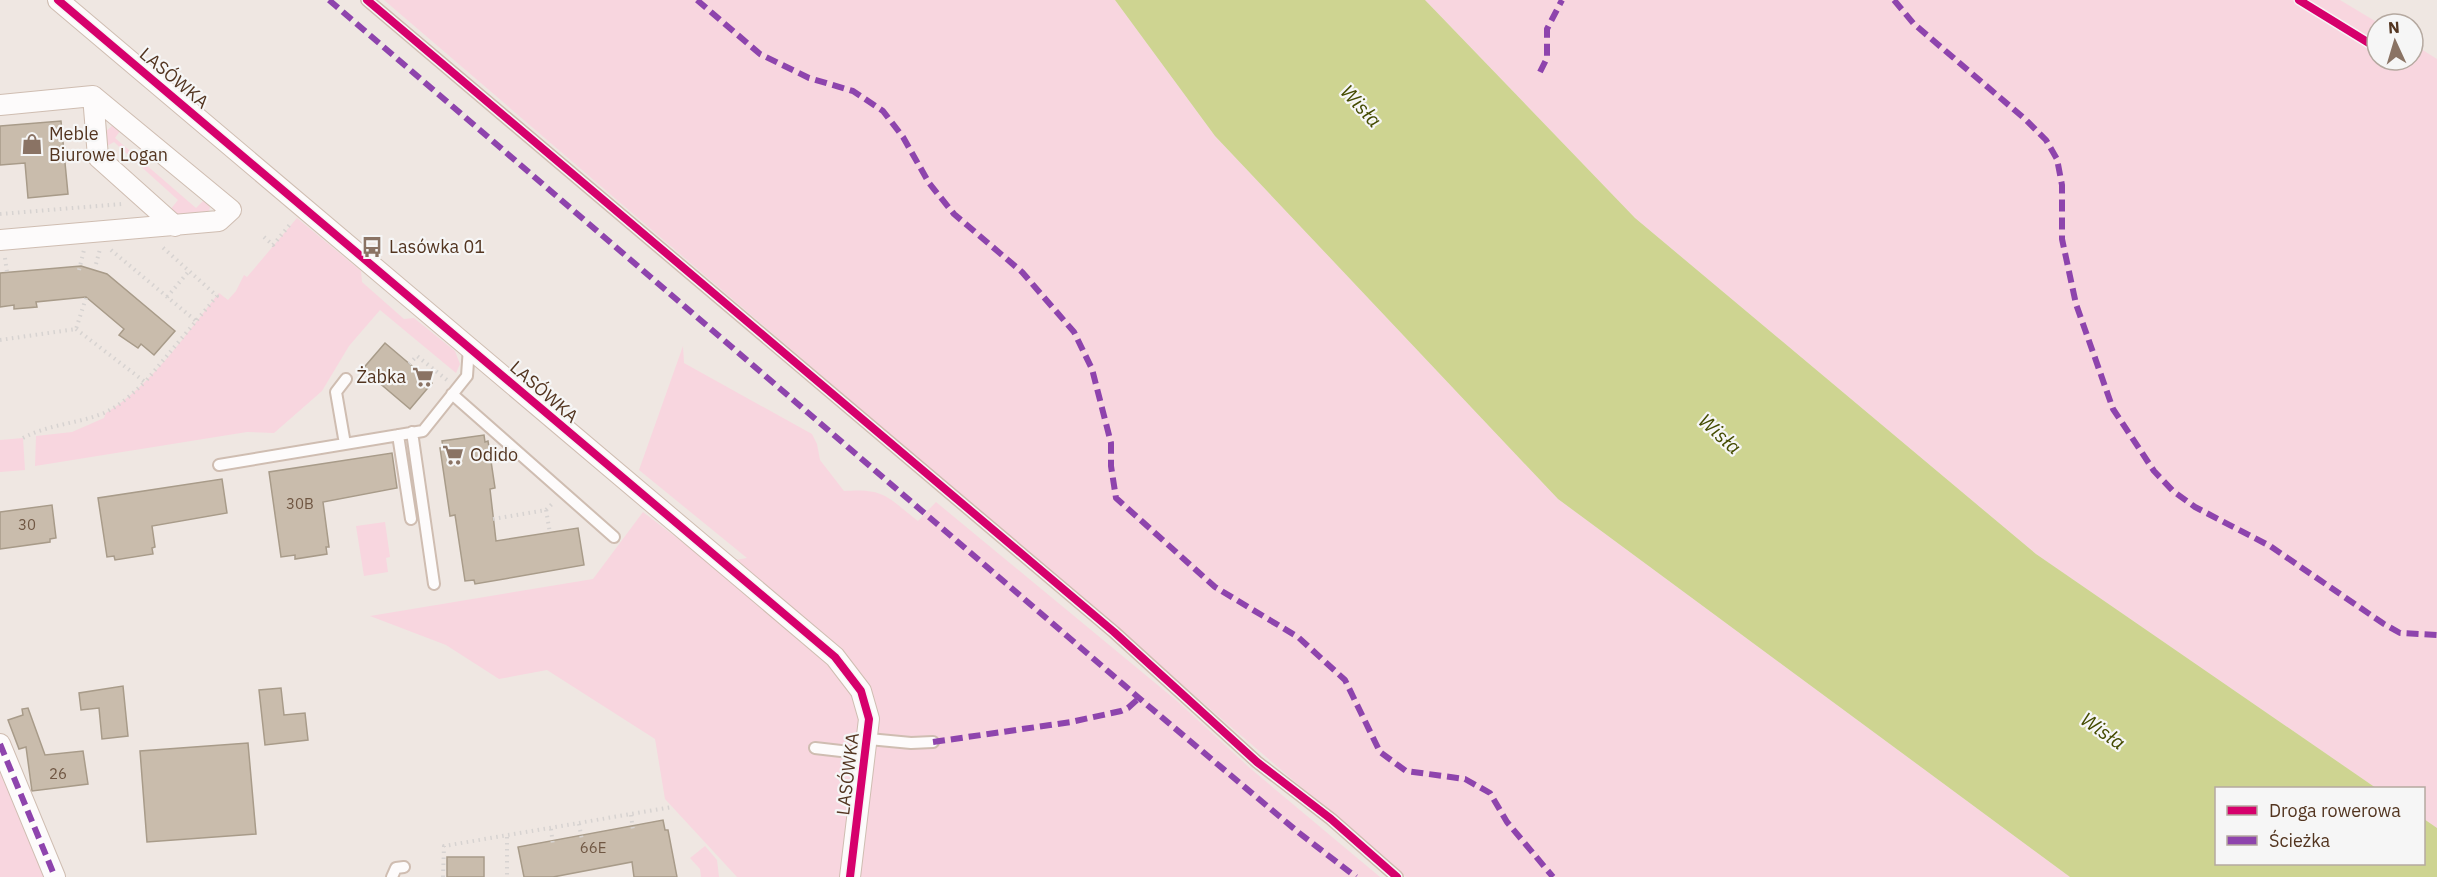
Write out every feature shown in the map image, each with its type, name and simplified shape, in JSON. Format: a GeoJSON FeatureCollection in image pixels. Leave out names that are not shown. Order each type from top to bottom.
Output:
{"type":"FeatureCollection","features":[{"type":"Feature","properties":{"kind":"street","name":"LASÓWKA"},"geometry":{"type":"LineString","coordinates":[[58,0],[835,657],[861,691],[869,719],[868,746],[850,877]]}},
{"type":"Feature","properties":{"kind":"street"},"geometry":{"type":"LineString","coordinates":[[0,105],[93,96],[231,210],[219,221],[0,240]]}},
{"type":"Feature","properties":{"kind":"street"},"geometry":{"type":"LineString","coordinates":[[93,96],[98,157],[175,225]]}},
{"type":"Feature","properties":{"kind":"street"},"geometry":{"type":"LineString","coordinates":[[0,744],[55,877]]}},
{"type":"Feature","properties":{"kind":"lane"},"geometry":{"type":"LineString","coordinates":[[367,0],[1114,632],[1257,762],[1331,819],[1396,877]]}},
{"type":"Feature","properties":{"kind":"lane"},"geometry":{"type":"LineString","coordinates":[[219,465],[423,431],[467,376],[469,347]]}},
{"type":"Feature","properties":{"kind":"lane"},"geometry":{"type":"LineString","coordinates":[[345,379],[336,393],[345,444]]}},
{"type":"Feature","properties":{"kind":"lane"},"geometry":{"type":"LineString","coordinates":[[452,394],[614,537]]}},
{"type":"Feature","properties":{"kind":"lane"},"geometry":{"type":"LineString","coordinates":[[412,432],[434,584]]}},
{"type":"Feature","properties":{"kind":"lane"},"geometry":{"type":"LineString","coordinates":[[398,435],[411,519]]}},
{"type":"Feature","properties":{"kind":"lane"},"geometry":{"type":"LineString","coordinates":[[815,748],[933,742]]}},
{"type":"Feature","properties":{"kind":"lane"},"geometry":{"type":"LineString","coordinates":[[392,877],[396,868],[404,867]]}},
{"type":"Feature","properties":{"kind":"path"},"geometry":{"type":"LineString","coordinates":[[0,214],[131,203]]}},
{"type":"Feature","properties":{"kind":"path"},"geometry":{"type":"LineString","coordinates":[[23,438],[44,428],[106,412],[120,404],[145,382],[218,296],[149,235],[149,228]]}},
{"type":"Feature","properties":{"kind":"path"},"geometry":{"type":"LineString","coordinates":[[264,237],[273,245],[286,229]]}},
{"type":"Feature","properties":{"kind":"path"},"geometry":{"type":"LineString","coordinates":[[79,270],[87,241]]}},
{"type":"Feature","properties":{"kind":"path"},"geometry":{"type":"LineString","coordinates":[[96,264],[102,243],[196,321]]}},
{"type":"Feature","properties":{"kind":"path"},"geometry":{"type":"LineString","coordinates":[[167,297],[189,271]]}},
{"type":"Feature","properties":{"kind":"path"},"geometry":{"type":"LineString","coordinates":[[76,329],[86,298]]}},
{"type":"Feature","properties":{"kind":"path"},"geometry":{"type":"LineString","coordinates":[[0,340],[76,329],[145,382]]}},
{"type":"Feature","properties":{"kind":"path"},"geometry":{"type":"LineString","coordinates":[[409,364],[417,356],[449,382],[456,373]]}},
{"type":"Feature","properties":{"kind":"path"},"geometry":{"type":"LineString","coordinates":[[493,519],[546,510],[564,492]]}},
{"type":"Feature","properties":{"kind":"path"},"geometry":{"type":"LineString","coordinates":[[546,510],[550,532]]}},
{"type":"Feature","properties":{"kind":"path"},"geometry":{"type":"LineString","coordinates":[[443,877],[444,846],[672,807]]}},
{"type":"Feature","properties":{"kind":"path"},"geometry":{"type":"LineString","coordinates":[[631,815],[633,830]]}},
{"type":"Feature","properties":{"kind":"path"},"geometry":{"type":"LineString","coordinates":[[579,824],[582,840]]}},
{"type":"Feature","properties":{"kind":"path"},"geometry":{"type":"LineString","coordinates":[[551,829],[553,844]]}},
{"type":"Feature","properties":{"kind":"path"},"geometry":{"type":"LineString","coordinates":[[507,837],[507,877]]}},
{"type":"Feature","properties":{"kind":"shaded area"},"geometry":{"type":"Polygon","coordinates":[[[384,0],[1115,0],[1215,136],[1558,499],[2070,877],[1406,877],[384,0]]]}},
{"type":"Feature","properties":{"kind":"shaded area"},"geometry":{"type":"Polygon","coordinates":[[[1425,0],[2340,0],[2365,15],[2365,72],[2425,72],[2425,52],[2437,59],[2437,828],[2425,820],[2425,787],[2375,787],[2036,554],[1635,218],[1425,0]]]}},
{"type":"Feature","properties":{"kind":"shaded area"},"geometry":{"type":"Polygon","coordinates":[[[114,124],[123,127],[115,138],[196,208],[205,199],[210,207],[208,215],[181,216],[170,210],[178,200],[114,142],[105,147],[104,133],[114,124]]]}},
{"type":"Feature","properties":{"kind":"shaded area"},"geometry":{"type":"Polygon","coordinates":[[[297,218],[361,271],[362,282],[404,319],[414,318],[455,351],[460,364],[456,373],[380,310],[349,346],[322,391],[274,433],[247,432],[35,466],[36,436],[72,432],[104,418],[106,413],[153,374],[219,293],[228,300],[236,291],[244,275],[247,277],[297,218]]]}},
{"type":"Feature","properties":{"kind":"shaded area"},"geometry":{"type":"Polygon","coordinates":[[[683,346],[684,363],[812,434],[817,444],[820,460],[844,491],[868,491],[885,496],[918,521],[936,502],[1177,701],[1251,769],[1380,877],[737,877],[665,799],[655,739],[547,670],[499,679],[446,645],[370,616],[593,579],[643,512],[711,564],[747,558],[639,470],[683,346]]]}},
{"type":"Feature","properties":{"kind":"shaded area"},"geometry":{"type":"Polygon","coordinates":[[[23,438],[25,470],[0,472],[0,440],[23,438]]]}},
{"type":"Feature","properties":{"kind":"shaded area"},"geometry":{"type":"Polygon","coordinates":[[[385,522],[390,557],[386,558],[388,572],[364,576],[356,526],[385,522]]]}},
{"type":"Feature","properties":{"kind":"shaded area"},"geometry":{"type":"Polygon","coordinates":[[[0,762],[50,877],[0,877],[0,762]]]}},
{"type":"Feature","properties":{"kind":"shaded area"},"geometry":{"type":"Polygon","coordinates":[[[705,846],[717,860],[719,877],[701,877],[700,869],[690,858],[705,846]]]}},
{"type":"Feature","properties":{"kind":"water","name":"Wisła"},"geometry":{"type":"Polygon","coordinates":[[[1115,0],[1425,0],[1635,218],[2036,554],[2375,787],[2215,787],[2215,865],[2425,865],[2425,820],[2437,828],[2437,877],[2070,877],[1558,499],[1215,136],[1115,0]]]}},
{"type":"Feature","properties":{"kind":"building","name":"Meble Biurowe Logan"},"geometry":{"type":"Polygon","coordinates":[[[61,121],[68,194],[28,198],[25,163],[0,165],[0,126],[61,121]]]}},
{"type":"Feature","properties":{"kind":"building"},"geometry":{"type":"Polygon","coordinates":[[[81,266],[107,274],[175,331],[154,355],[141,344],[138,348],[119,335],[124,329],[86,297],[36,302],[37,307],[14,309],[14,305],[0,307],[0,273],[81,266]]]}},
{"type":"Feature","properties":{"kind":"building"},"geometry":{"type":"Polygon","coordinates":[[[385,343],[432,383],[410,409],[377,381],[375,383],[361,371],[385,343]]]}},
{"type":"Feature","properties":{"kind":"building"},"geometry":{"type":"Polygon","coordinates":[[[484,435],[485,442],[488,441],[495,488],[490,489],[496,541],[578,528],[584,565],[475,584],[474,580],[465,581],[455,515],[450,516],[440,448],[443,448],[442,441],[484,435]]]}},
{"type":"Feature","properties":{"kind":"building"},"geometry":{"type":"Polygon","coordinates":[[[392,453],[397,488],[323,502],[329,547],[326,547],[327,554],[295,559],[295,555],[281,557],[269,472],[392,453]]]}},
{"type":"Feature","properties":{"kind":"building"},"geometry":{"type":"Polygon","coordinates":[[[222,479],[227,513],[152,526],[155,547],[152,548],[153,554],[115,560],[114,556],[107,557],[98,498],[222,479]]]}},
{"type":"Feature","properties":{"kind":"building"},"geometry":{"type":"Polygon","coordinates":[[[52,505],[56,538],[50,539],[50,542],[0,549],[0,512],[52,505]]]}},
{"type":"Feature","properties":{"kind":"building"},"geometry":{"type":"Polygon","coordinates":[[[123,686],[128,736],[102,739],[99,708],[81,710],[79,693],[123,686]]]}},
{"type":"Feature","properties":{"kind":"building"},"geometry":{"type":"Polygon","coordinates":[[[281,688],[284,715],[305,713],[308,740],[265,745],[259,690],[281,688]]]}},
{"type":"Feature","properties":{"kind":"building"},"geometry":{"type":"Polygon","coordinates":[[[28,708],[45,755],[83,751],[88,784],[32,791],[26,747],[19,749],[8,720],[23,715],[22,709],[28,708]]]}},
{"type":"Feature","properties":{"kind":"building"},"geometry":{"type":"Polygon","coordinates":[[[248,743],[256,834],[147,842],[140,751],[248,743]]]}},
{"type":"Feature","properties":{"kind":"building"},"geometry":{"type":"Polygon","coordinates":[[[663,820],[665,830],[668,830],[677,877],[634,877],[632,862],[553,877],[524,877],[518,847],[663,820]]]}},
{"type":"Feature","properties":{"kind":"building"},"geometry":{"type":"Polygon","coordinates":[[[447,857],[484,857],[484,877],[447,877],[447,857]]]}},
{"type":"Feature","properties":{"kind":"marked path"},"geometry":{"type":"LineString","coordinates":[[329,0],[1139,698],[1298,832],[1356,877]]}},
{"type":"Feature","properties":{"kind":"marked path"},"geometry":{"type":"LineString","coordinates":[[697,0],[760,54],[809,78],[853,91],[883,111],[903,137],[929,183],[954,214],[1022,272],[1074,332],[1092,369],[1111,443],[1111,466],[1116,498],[1215,587],[1298,637],[1345,680],[1380,752],[1406,771],[1465,779],[1490,793],[1507,822],[1553,877]]}},
{"type":"Feature","properties":{"kind":"marked path"},"geometry":{"type":"LineString","coordinates":[[1540,72],[1547,58],[1547,29],[1562,0]]}},
{"type":"Feature","properties":{"kind":"marked path"},"geometry":{"type":"LineString","coordinates":[[1894,0],[1914,24],[2025,119],[2046,140],[2057,159],[2062,185],[2062,239],[2076,304],[2113,409],[2154,471],[2173,491],[2195,507],[2270,546],[2384,624],[2400,633],[2437,635]]}},
{"type":"Feature","properties":{"kind":"marked path"},"geometry":{"type":"LineString","coordinates":[[933,742],[1071,722],[1121,711],[1139,698]]}},
{"type":"Feature","properties":{"kind":"marked path"},"geometry":{"type":"LineString","coordinates":[[0,744],[55,877]]}},
{"type":"Feature","properties":{"kind":"cycle path"},"geometry":{"type":"LineString","coordinates":[[58,0],[835,657],[861,691],[869,719],[850,877]]}},
{"type":"Feature","properties":{"kind":"cycle path"},"geometry":{"type":"LineString","coordinates":[[367,0],[1114,632],[1257,762],[1331,819],[1397,877]]}},
{"type":"Feature","properties":{"kind":"cycle path"},"geometry":{"type":"LineString","coordinates":[[2299,0],[2365,41]]}},
{"type":"Feature","properties":{"kind":"place","name":"Meble Biurowe Logan"},"geometry":{"type":"Point","coordinates":[32,144]}},
{"type":"Feature","properties":{"kind":"place","name":"Lasówka 01"},"geometry":{"type":"Point","coordinates":[372,247]}},
{"type":"Feature","properties":{"kind":"place","name":"Żabka"},"geometry":{"type":"Point","coordinates":[423,377]}},
{"type":"Feature","properties":{"kind":"place","name":"Odido"},"geometry":{"type":"Point","coordinates":[453,455]}}]}
